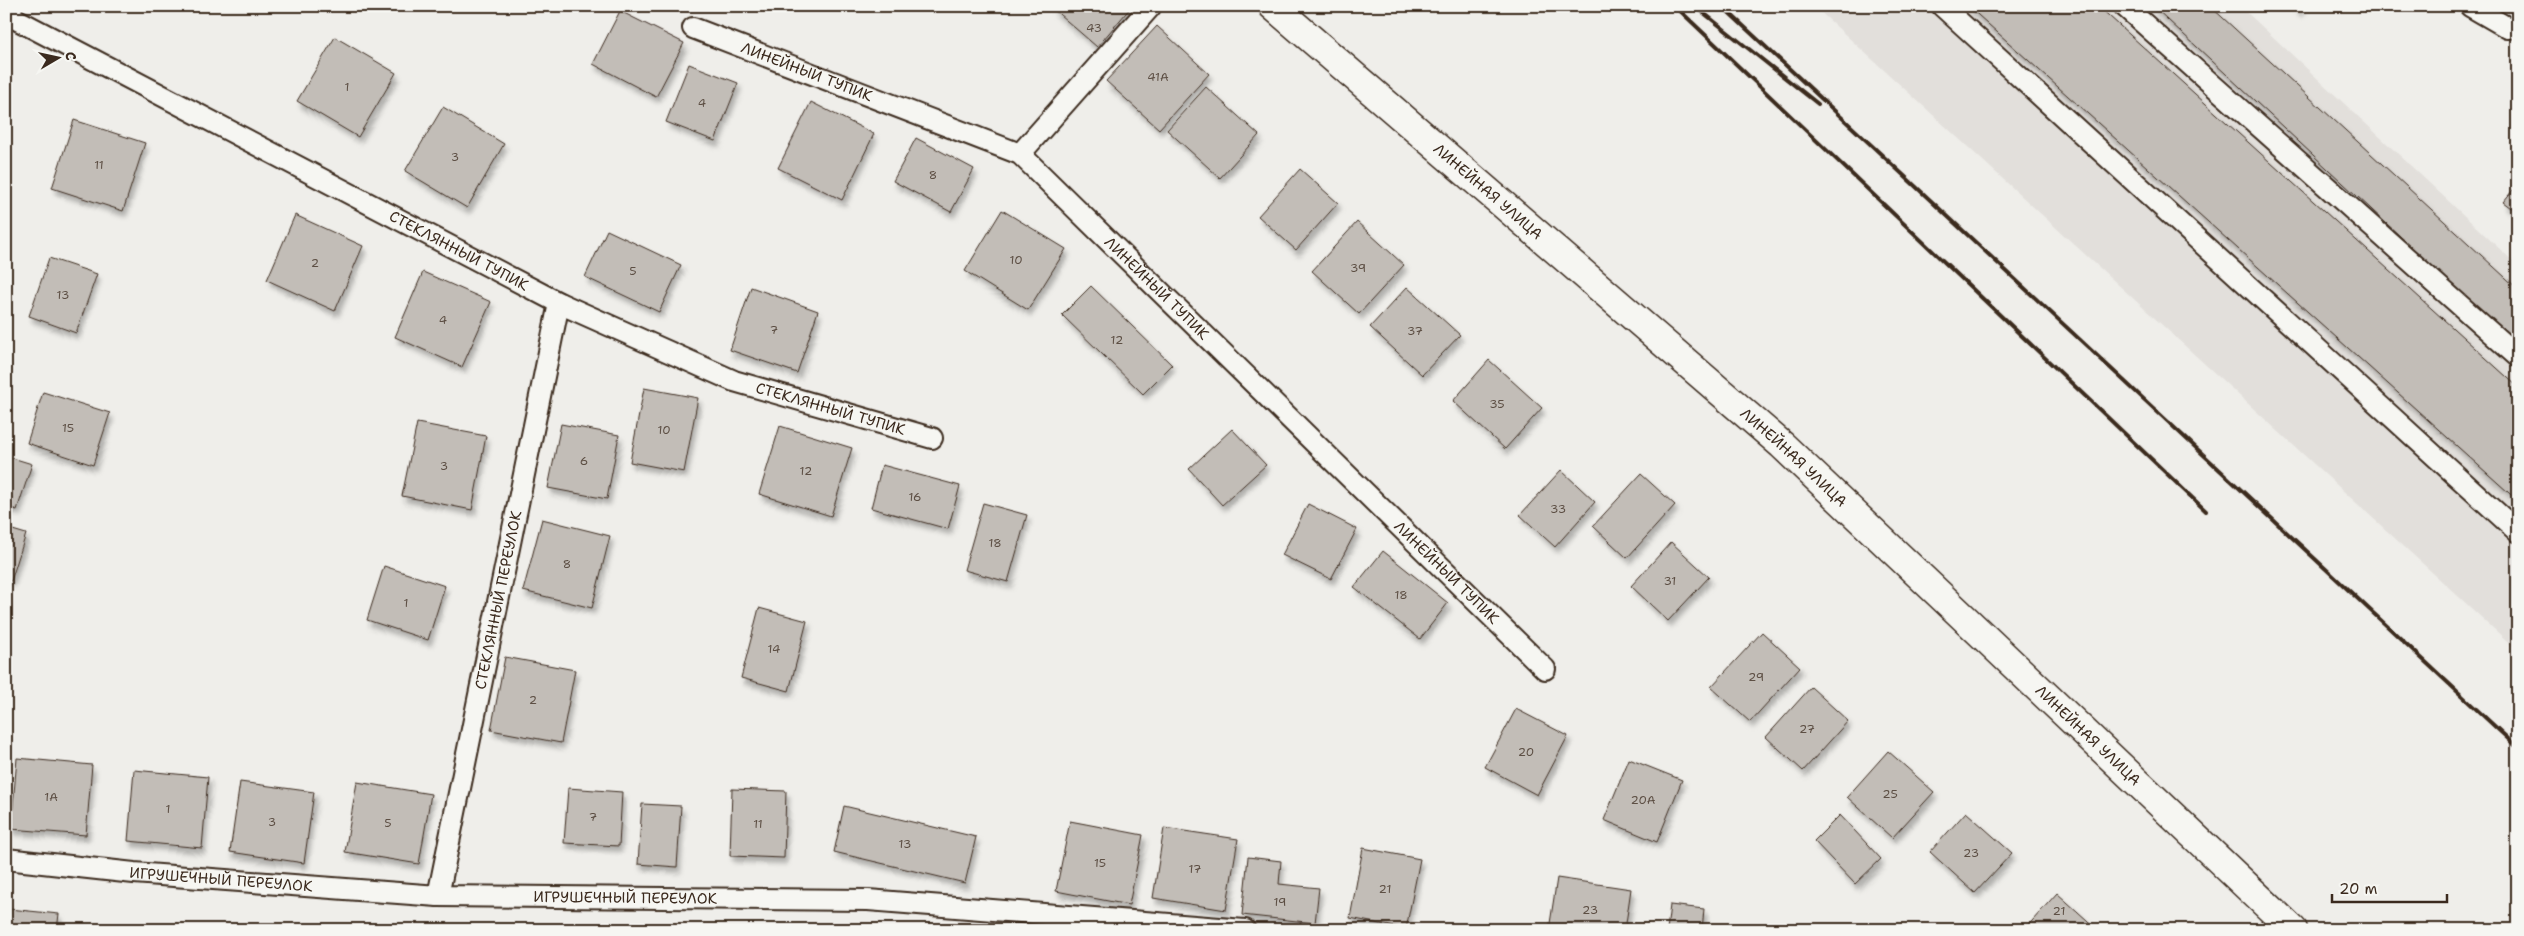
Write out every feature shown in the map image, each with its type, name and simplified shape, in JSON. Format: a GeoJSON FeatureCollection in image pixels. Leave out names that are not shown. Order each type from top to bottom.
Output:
{"type":"FeatureCollection","features":[{"type":"Feature","properties":{"kind":"street"},"geometry":{"type":"LineString","coordinates":[[6,14],[8,6]]}},
{"type":"Feature","properties":{"kind":"street","name":"ЛИНЕЙНАЯ УЛИЦА"},"geometry":{"type":"LineString","coordinates":[[1273,6],[1782,445],[2293,930]]}},
{"type":"Feature","properties":{"kind":"lane"},"geometry":{"type":"LineString","coordinates":[[1020,154],[1151,6]]}},
{"type":"Feature","properties":{"kind":"lane"},"geometry":{"type":"LineString","coordinates":[[1942,6],[2518,532]]}},
{"type":"Feature","properties":{"kind":"lane"},"geometry":{"type":"LineString","coordinates":[[2124,6],[2518,357]]}},
{"type":"Feature","properties":{"kind":"lane"},"geometry":{"type":"LineString","coordinates":[[2470,6],[2508,28],[2518,27]]}},
{"type":"Feature","properties":{"kind":"lane","name":"СТЕКЛЯННЫЙ ТУПИК"},"geometry":{"type":"LineString","coordinates":[[6,14],[558,303],[734,381],[932,438]]}},
{"type":"Feature","properties":{"kind":"lane","name":"ЛИНЕЙНЫЙ ТУПИК"},"geometry":{"type":"LineString","coordinates":[[693,28],[1020,154],[1545,669]]}},
{"type":"Feature","properties":{"kind":"lane","name":"СТЕКЛЯННЫЙ ПЕРЕУЛОК"},"geometry":{"type":"LineString","coordinates":[[438,896],[558,303]]}},
{"type":"Feature","properties":{"kind":"lane","name":"ИГРУШЕЧНЫЙ ПЕРЕУЛОК"},"geometry":{"type":"LineString","coordinates":[[6,858],[134,874],[438,896],[868,900],[1245,930]]}},
{"type":"Feature","properties":{"kind":"shaded area"},"geometry":{"type":"Polygon","coordinates":[[[1814,6],[2240,6],[2518,266],[2518,651],[1814,6]]]}},
{"type":"Feature","properties":{"kind":"building"},"geometry":{"type":"Polygon","coordinates":[[[1054,6],[1132,6],[1097,47],[1052,8],[1054,6]]]}},
{"type":"Feature","properties":{"kind":"building"},"geometry":{"type":"Polygon","coordinates":[[[1968,6],[2098,6],[2518,387],[2518,501],[1968,6]]]}},
{"type":"Feature","properties":{"kind":"building"},"geometry":{"type":"Polygon","coordinates":[[[2153,6],[2210,6],[2518,289],[2518,346],[2153,6]]]}},
{"type":"Feature","properties":{"kind":"building"},"geometry":{"type":"Polygon","coordinates":[[[2293,6],[2303,6],[2298,11],[2293,6]]]}},
{"type":"Feature","properties":{"kind":"building"},"geometry":{"type":"Polygon","coordinates":[[[620,11],[684,43],[656,97],[593,64],[620,11]]]}},
{"type":"Feature","properties":{"kind":"building"},"geometry":{"type":"Polygon","coordinates":[[[1157,26],[1209,74],[1159,129],[1106,81],[1157,26]]]}},
{"type":"Feature","properties":{"kind":"building"},"geometry":{"type":"Polygon","coordinates":[[[335,37],[396,73],[358,137],[297,101],[335,37]]]}},
{"type":"Feature","properties":{"kind":"building"},"geometry":{"type":"Polygon","coordinates":[[[689,64],[738,83],[715,141],[666,122],[689,64]]]}},
{"type":"Feature","properties":{"kind":"building"},"geometry":{"type":"Polygon","coordinates":[[[1206,87],[1259,135],[1220,178],[1167,130],[1206,87]]]}},
{"type":"Feature","properties":{"kind":"building"},"geometry":{"type":"Polygon","coordinates":[[[811,102],[874,134],[842,200],[778,168],[811,102]]]}},
{"type":"Feature","properties":{"kind":"building"},"geometry":{"type":"Polygon","coordinates":[[[443,107],[504,144],[467,208],[405,171],[443,107]]]}},
{"type":"Feature","properties":{"kind":"building"},"geometry":{"type":"Polygon","coordinates":[[[74,120],[145,143],[123,211],[52,188],[74,120]]]}},
{"type":"Feature","properties":{"kind":"building"},"geometry":{"type":"Polygon","coordinates":[[[916,138],[974,169],[951,212],[893,181],[916,138]]]}},
{"type":"Feature","properties":{"kind":"building"},"geometry":{"type":"Polygon","coordinates":[[[1300,169],[1338,203],[1296,250],[1258,216],[1300,169]]]}},
{"type":"Feature","properties":{"kind":"building"},"geometry":{"type":"Polygon","coordinates":[[[2518,184],[2518,213],[2503,202],[2518,184]]]}},
{"type":"Feature","properties":{"kind":"building"},"geometry":{"type":"Polygon","coordinates":[[[1002,210],[1066,249],[1028,310],[965,271],[1002,210]]]}},
{"type":"Feature","properties":{"kind":"building"},"geometry":{"type":"Polygon","coordinates":[[[295,215],[363,246],[335,311],[267,280],[295,215]]]}},
{"type":"Feature","properties":{"kind":"building"},"geometry":{"type":"Polygon","coordinates":[[[1357,222],[1404,265],[1359,314],[1312,271],[1357,222]]]}},
{"type":"Feature","properties":{"kind":"building"},"geometry":{"type":"Polygon","coordinates":[[[607,230],[681,265],[659,312],[585,277],[607,230]]]}},
{"type":"Feature","properties":{"kind":"building"},"geometry":{"type":"Polygon","coordinates":[[[49,258],[97,274],[76,333],[29,316],[49,258]]]}},
{"type":"Feature","properties":{"kind":"building"},"geometry":{"type":"Polygon","coordinates":[[[423,272],[491,302],[462,367],[395,337],[423,272]]]}},
{"type":"Feature","properties":{"kind":"building"},"geometry":{"type":"Polygon","coordinates":[[[1091,286],[1172,365],[1143,394],[1062,315],[1091,286]]]}},
{"type":"Feature","properties":{"kind":"building"},"geometry":{"type":"Polygon","coordinates":[[[751,287],[818,311],[797,373],[730,350],[751,287]]]}},
{"type":"Feature","properties":{"kind":"building"},"geometry":{"type":"Polygon","coordinates":[[[1407,287],[1460,335],[1422,375],[1370,327],[1407,287]]]}},
{"type":"Feature","properties":{"kind":"building"},"geometry":{"type":"Polygon","coordinates":[[[1489,360],[1542,408],[1505,449],[1453,401],[1489,360]]]}},
{"type":"Feature","properties":{"kind":"building"},"geometry":{"type":"Polygon","coordinates":[[[644,388],[698,398],[684,472],[630,462],[644,388]]]}},
{"type":"Feature","properties":{"kind":"building"},"geometry":{"type":"Polygon","coordinates":[[[43,392],[110,413],[93,465],[27,443],[43,392]]]}},
{"type":"Feature","properties":{"kind":"building"},"geometry":{"type":"Polygon","coordinates":[[[417,423],[486,436],[472,510],[402,496],[417,423]]]}},
{"type":"Feature","properties":{"kind":"building"},"geometry":{"type":"Polygon","coordinates":[[[561,424],[619,435],[607,499],[548,488],[561,424]]]}},
{"type":"Feature","properties":{"kind":"building"},"geometry":{"type":"Polygon","coordinates":[[[780,426],[852,448],[831,516],[759,494],[780,426]]]}},
{"type":"Feature","properties":{"kind":"building"},"geometry":{"type":"Polygon","coordinates":[[[1232,429],[1266,465],[1222,505],[1189,469],[1232,429]]]}},
{"type":"Feature","properties":{"kind":"building"},"geometry":{"type":"Polygon","coordinates":[[[6,456],[32,464],[17,510],[6,506],[6,456]]]}},
{"type":"Feature","properties":{"kind":"building"},"geometry":{"type":"Polygon","coordinates":[[[882,465],[960,486],[948,529],[871,508],[882,465]]]}},
{"type":"Feature","properties":{"kind":"building"},"geometry":{"type":"Polygon","coordinates":[[[1561,470],[1595,502],[1555,547],[1520,515],[1561,470]]]}},
{"type":"Feature","properties":{"kind":"building"},"geometry":{"type":"Polygon","coordinates":[[[1641,474],[1675,505],[1627,558],[1593,526],[1641,474]]]}},
{"type":"Feature","properties":{"kind":"building"},"geometry":{"type":"Polygon","coordinates":[[[983,503],[1027,515],[1008,582],[964,570],[983,503]]]}},
{"type":"Feature","properties":{"kind":"building"},"geometry":{"type":"Polygon","coordinates":[[[1308,504],[1357,529],[1331,579],[1282,555],[1308,504]]]}},
{"type":"Feature","properties":{"kind":"building"},"geometry":{"type":"Polygon","coordinates":[[[542,519],[610,536],[592,608],[523,591],[542,519]]]}},
{"type":"Feature","properties":{"kind":"building"},"geometry":{"type":"Polygon","coordinates":[[[6,528],[26,534],[11,581],[6,580],[6,528]]]}},
{"type":"Feature","properties":{"kind":"building"},"geometry":{"type":"Polygon","coordinates":[[[1671,542],[1709,577],[1668,621],[1631,586],[1671,542]]]}},
{"type":"Feature","properties":{"kind":"building"},"geometry":{"type":"Polygon","coordinates":[[[1383,551],[1448,603],[1420,639],[1354,587],[1383,551]]]}},
{"type":"Feature","properties":{"kind":"building"},"geometry":{"type":"Polygon","coordinates":[[[384,566],[445,586],[428,640],[367,620],[384,566]]]}},
{"type":"Feature","properties":{"kind":"building"},"geometry":{"type":"Polygon","coordinates":[[[759,608],[807,621],[789,691],[741,678],[759,608]]]}},
{"type":"Feature","properties":{"kind":"building"},"geometry":{"type":"Polygon","coordinates":[[[1762,632],[1800,667],[1750,722],[1711,687],[1762,632]]]}},
{"type":"Feature","properties":{"kind":"building"},"geometry":{"type":"Polygon","coordinates":[[[505,657],[575,670],[561,743],[491,730],[505,657]]]}},
{"type":"Feature","properties":{"kind":"building"},"geometry":{"type":"Polygon","coordinates":[[[1811,687],[1848,721],[1803,771],[1766,737],[1811,687]]]}},
{"type":"Feature","properties":{"kind":"building"},"geometry":{"type":"Polygon","coordinates":[[[1516,709],[1568,736],[1537,795],[1485,767],[1516,709]]]}},
{"type":"Feature","properties":{"kind":"building"},"geometry":{"type":"Polygon","coordinates":[[[1888,751],[1934,792],[1892,838],[1847,797],[1888,751]]]}},
{"type":"Feature","properties":{"kind":"building"},"geometry":{"type":"Polygon","coordinates":[[[17,758],[92,765],[86,835],[11,829],[17,758]]]}},
{"type":"Feature","properties":{"kind":"building"},"geometry":{"type":"Polygon","coordinates":[[[1629,759],[1682,780],[1657,842],[1604,820],[1629,759]]]}},
{"type":"Feature","properties":{"kind":"building"},"geometry":{"type":"Polygon","coordinates":[[[134,770],[208,777],[202,848],[128,841],[134,770]]]}},
{"type":"Feature","properties":{"kind":"building"},"geometry":{"type":"Polygon","coordinates":[[[240,782],[314,792],[304,863],[230,852],[240,782]]]}},
{"type":"Feature","properties":{"kind":"building"},"geometry":{"type":"Polygon","coordinates":[[[357,782],[431,794],[419,864],[345,852],[357,782]]]}},
{"type":"Feature","properties":{"kind":"building"},"geometry":{"type":"Polygon","coordinates":[[[568,788],[622,792],[619,846],[564,843],[568,788]]]}},
{"type":"Feature","properties":{"kind":"building"},"geometry":{"type":"Polygon","coordinates":[[[732,789],[786,791],[784,858],[730,856],[732,789]]]}},
{"type":"Feature","properties":{"kind":"building"},"geometry":{"type":"Polygon","coordinates":[[[642,804],[681,806],[677,867],[638,864],[642,804]]]}},
{"type":"Feature","properties":{"kind":"building"},"geometry":{"type":"Polygon","coordinates":[[[844,806],[976,837],[965,883],[834,852],[844,806]]]}},
{"type":"Feature","properties":{"kind":"building"},"geometry":{"type":"Polygon","coordinates":[[[1966,812],[2012,853],[1975,893],[1930,852],[1966,812]]]}},
{"type":"Feature","properties":{"kind":"building"},"geometry":{"type":"Polygon","coordinates":[[[1840,815],[1881,859],[1855,884],[1814,841],[1840,815]]]}},
{"type":"Feature","properties":{"kind":"building"},"geometry":{"type":"Polygon","coordinates":[[[1070,821],[1143,835],[1129,905],[1056,891],[1070,821]]]}},
{"type":"Feature","properties":{"kind":"building"},"geometry":{"type":"Polygon","coordinates":[[[1164,828],[1238,839],[1226,910],[1153,898],[1164,828]]]}},
{"type":"Feature","properties":{"kind":"building"},"geometry":{"type":"Polygon","coordinates":[[[1363,848],[1420,859],[1406,929],[1350,918],[1363,848]]]}},
{"type":"Feature","properties":{"kind":"building"},"geometry":{"type":"Polygon","coordinates":[[[1248,857],[1281,861],[1279,884],[1319,888],[1315,923],[1242,915],[1248,857]]]}},
{"type":"Feature","properties":{"kind":"building"},"geometry":{"type":"Polygon","coordinates":[[[1557,878],[1631,889],[1625,930],[1549,930],[1557,878]]]}},
{"type":"Feature","properties":{"kind":"building"},"geometry":{"type":"Polygon","coordinates":[[[2057,893],[2098,930],[2024,930],[2057,893]]]}},
{"type":"Feature","properties":{"kind":"building"},"geometry":{"type":"Polygon","coordinates":[[[1670,905],[1704,909],[1702,930],[1667,930],[1670,905]]]}},
{"type":"Feature","properties":{"kind":"building"},"geometry":{"type":"Polygon","coordinates":[[[9,909],[59,914],[57,930],[7,930],[9,909]]]}},
{"type":"Feature","properties":{"kind":"railway"},"geometry":{"type":"LineString","coordinates":[[1675,6],[2206,511]]}},
{"type":"Feature","properties":{"kind":"railway"},"geometry":{"type":"LineString","coordinates":[[1695,6],[1818,104]]}},
{"type":"Feature","properties":{"kind":"railway"},"geometry":{"type":"LineString","coordinates":[[1722,6],[2518,748]]}}]}
